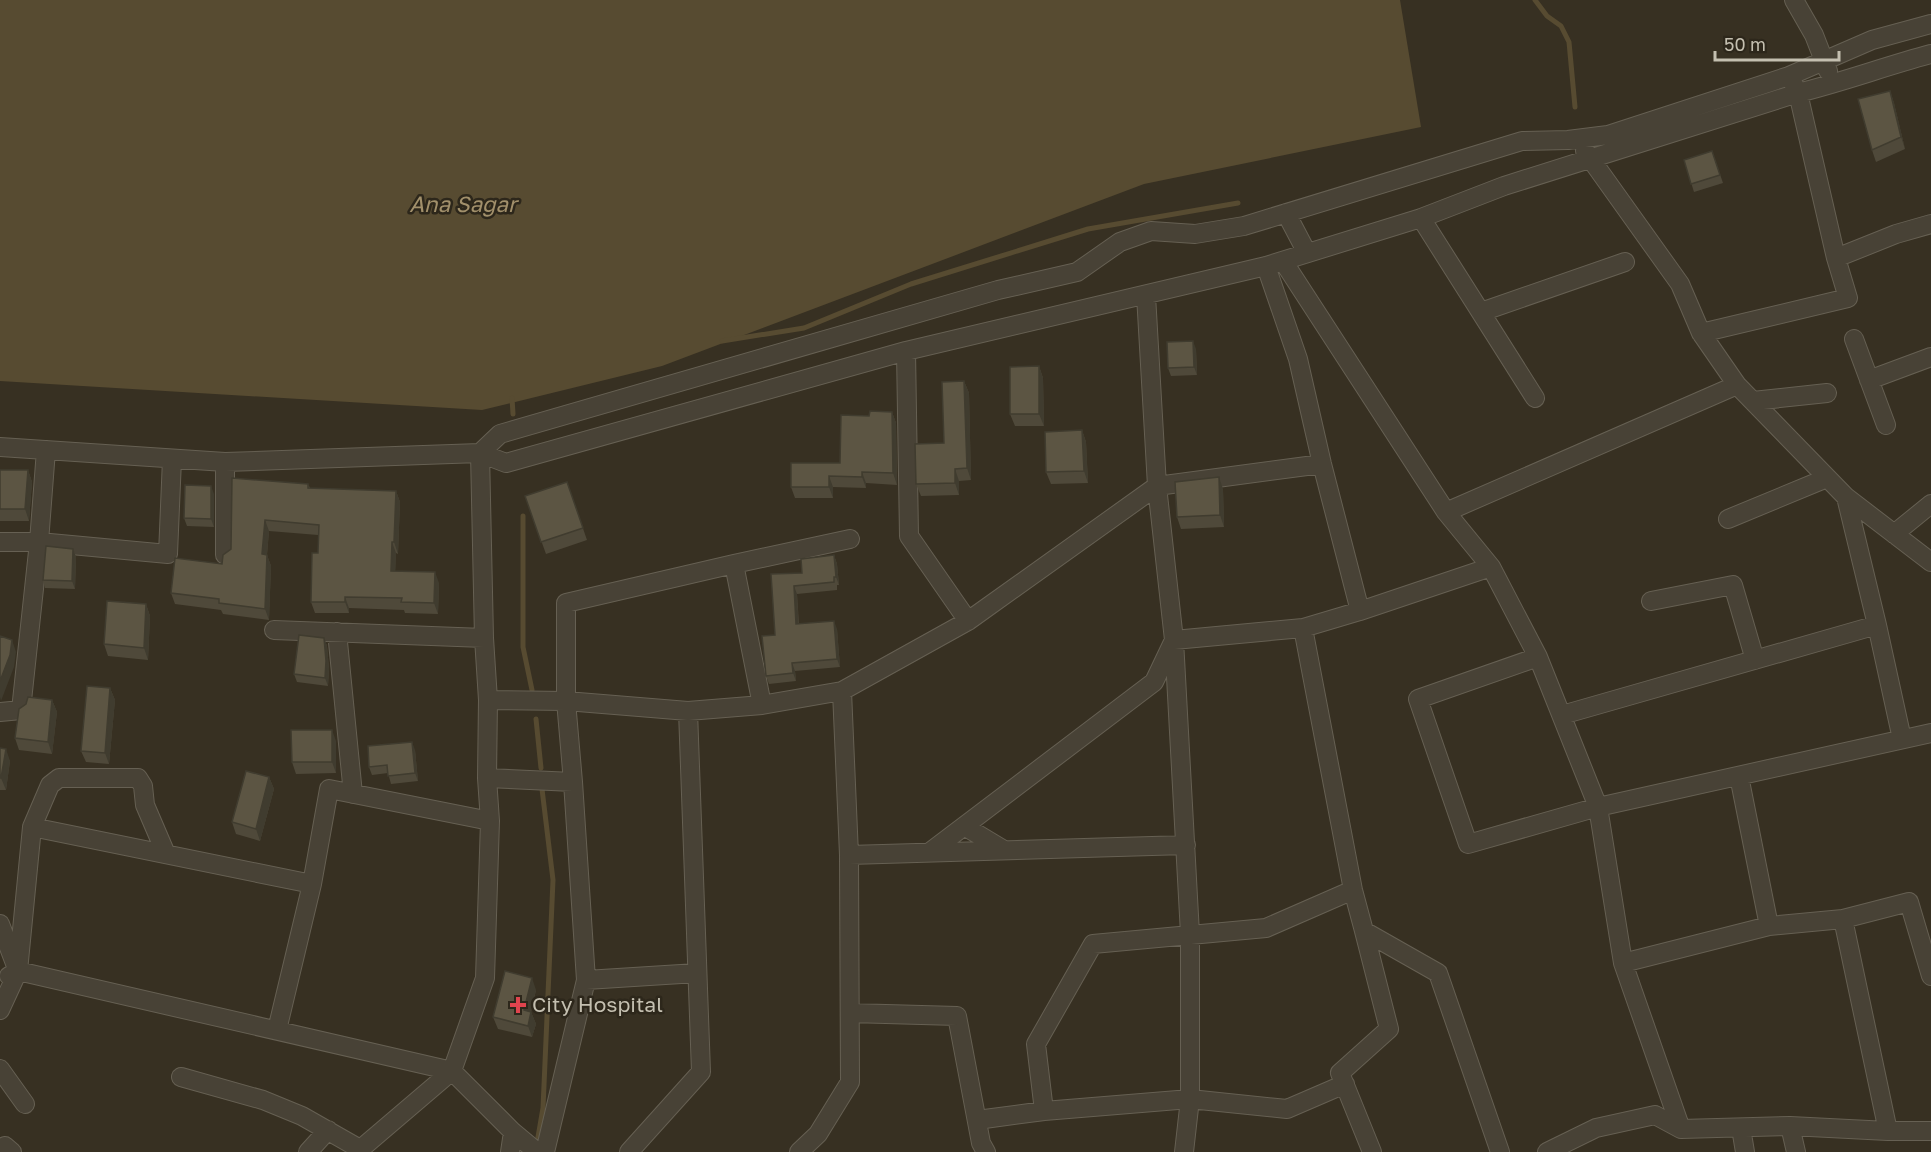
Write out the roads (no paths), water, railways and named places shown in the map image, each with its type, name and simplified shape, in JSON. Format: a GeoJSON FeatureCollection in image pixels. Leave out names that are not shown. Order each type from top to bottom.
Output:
{"type":"FeatureCollection","features":[{"type":"Feature","properties":{"kind":"street"},"geometry":{"type":"LineString","coordinates":[[1794,0],[1814,35],[1833,84]]}},
{"type":"Feature","properties":{"kind":"street"},"geometry":{"type":"LineString","coordinates":[[181,1077],[263,1100],[302,1116],[328,1130],[358,1151],[452,1071],[485,978],[490,821],[487,778],[488,700],[484,638],[480,453],[500,434],[998,290],[1077,272],[1120,242],[1151,231],[1195,234],[1244,226],[1522,141],[1608,135],[1789,76],[1872,40],[1931,24]]}},
{"type":"Feature","properties":{"kind":"street"},"geometry":{"type":"LineString","coordinates":[[0,447],[225,462],[480,453],[506,463],[906,351],[1274,263],[1421,218],[1504,186],[1798,93],[1931,54]]}},
{"type":"Feature","properties":{"kind":"street"},"geometry":{"type":"LineString","coordinates":[[1701,333],[1848,298],[1836,258],[1798,93],[1789,76]]}},
{"type":"Feature","properties":{"kind":"street"},"geometry":{"type":"LineString","coordinates":[[1579,138],[1590,159],[1680,284],[1701,333],[1737,385],[1846,497],[1931,562]]}},
{"type":"Feature","properties":{"kind":"street"},"geometry":{"type":"LineString","coordinates":[[1286,213],[1307,253]]}},
{"type":"Feature","properties":{"kind":"street"},"geometry":{"type":"LineString","coordinates":[[1421,218],[1535,398]]}},
{"type":"Feature","properties":{"kind":"street"},"geometry":{"type":"LineString","coordinates":[[1836,258],[1896,234],[1931,224]]}},
{"type":"Feature","properties":{"kind":"street"},"geometry":{"type":"LineString","coordinates":[[1481,312],[1625,262]]}},
{"type":"Feature","properties":{"kind":"street"},"geometry":{"type":"LineString","coordinates":[[1274,263],[1360,611]]}},
{"type":"Feature","properties":{"kind":"street"},"geometry":{"type":"LineString","coordinates":[[1274,263],[1446,512],[1491,567],[1538,657],[1598,807],[1623,963],[1682,1129]]}},
{"type":"Feature","properties":{"kind":"street"},"geometry":{"type":"LineString","coordinates":[[1146,295],[1157,486],[1174,640],[1190,934],[1190,1099],[1184,1152]]}},
{"type":"Feature","properties":{"kind":"street"},"geometry":{"type":"LineString","coordinates":[[1854,339],[1886,425]]}},
{"type":"Feature","properties":{"kind":"street"},"geometry":{"type":"LineString","coordinates":[[906,351],[909,536],[968,621]]}},
{"type":"Feature","properties":{"kind":"street"},"geometry":{"type":"LineString","coordinates":[[1869,380],[1931,357]]}},
{"type":"Feature","properties":{"kind":"street"},"geometry":{"type":"LineString","coordinates":[[1446,512],[1737,385]]}},
{"type":"Feature","properties":{"kind":"street"},"geometry":{"type":"LineString","coordinates":[[1753,401],[1827,393]]}},
{"type":"Feature","properties":{"kind":"street"},"geometry":{"type":"LineString","coordinates":[[532,425],[536,455]]}},
{"type":"Feature","properties":{"kind":"street"},"geometry":{"type":"LineString","coordinates":[[0,712],[21,710],[39,542],[46,450]]}},
{"type":"Feature","properties":{"kind":"street"},"geometry":{"type":"LineString","coordinates":[[0,542],[39,542],[168,554],[172,459]]}},
{"type":"Feature","properties":{"kind":"street"},"geometry":{"type":"LineString","coordinates":[[225,462],[225,555]]}},
{"type":"Feature","properties":{"kind":"street"},"geometry":{"type":"LineString","coordinates":[[488,700],[566,701],[688,711],[762,705],[842,691],[968,621],[1157,486],[1322,464]]}},
{"type":"Feature","properties":{"kind":"street"},"geometry":{"type":"LineString","coordinates":[[1728,519],[1827,478]]}},
{"type":"Feature","properties":{"kind":"street"},"geometry":{"type":"LineString","coordinates":[[1846,497],[1902,740]]}},
{"type":"Feature","properties":{"kind":"street"},"geometry":{"type":"LineString","coordinates":[[1894,534],[1931,504]]}},
{"type":"Feature","properties":{"kind":"street"},"geometry":{"type":"LineString","coordinates":[[545,1152],[586,980],[566,701],[566,603],[850,539]]}},
{"type":"Feature","properties":{"kind":"street"},"geometry":{"type":"LineString","coordinates":[[734,564],[762,705]]}},
{"type":"Feature","properties":{"kind":"street"},"geometry":{"type":"LineString","coordinates":[[1174,640],[1304,628],[1491,567]]}},
{"type":"Feature","properties":{"kind":"street"},"geometry":{"type":"LineString","coordinates":[[1651,601],[1732,585],[1755,660]]}},
{"type":"Feature","properties":{"kind":"street"},"geometry":{"type":"LineString","coordinates":[[1562,715],[1877,625]]}},
{"type":"Feature","properties":{"kind":"street"},"geometry":{"type":"LineString","coordinates":[[1304,628],[1353,890],[1389,1029],[1340,1073],[1372,1152]]}},
{"type":"Feature","properties":{"kind":"street"},"geometry":{"type":"LineString","coordinates":[[274,630],[484,638]]}},
{"type":"Feature","properties":{"kind":"street"},"geometry":{"type":"LineString","coordinates":[[337,632],[353,794]]}},
{"type":"Feature","properties":{"kind":"street"},"geometry":{"type":"LineString","coordinates":[[930,852],[1154,682],[1174,640]]}},
{"type":"Feature","properties":{"kind":"street"},"geometry":{"type":"LineString","coordinates":[[1538,657],[1418,699],[1468,844],[1598,807],[1931,733]]}},
{"type":"Feature","properties":{"kind":"street"},"geometry":{"type":"LineString","coordinates":[[799,1152],[818,1134],[850,1082],[849,855],[842,691]]}},
{"type":"Feature","properties":{"kind":"street"},"geometry":{"type":"LineString","coordinates":[[629,1152],[701,1072],[688,711]]}},
{"type":"Feature","properties":{"kind":"street"},"geometry":{"type":"LineString","coordinates":[[277,1030],[312,884],[329,789],[351,772]]}},
{"type":"Feature","properties":{"kind":"street"},"geometry":{"type":"LineString","coordinates":[[1739,776],[1769,926]]}},
{"type":"Feature","properties":{"kind":"street"},"geometry":{"type":"LineString","coordinates":[[0,1010],[18,971],[32,826],[50,785],[59,778],[138,778],[142,786],[145,805],[166,854]]}},
{"type":"Feature","properties":{"kind":"street"},"geometry":{"type":"LineString","coordinates":[[487,778],[573,782]]}},
{"type":"Feature","properties":{"kind":"street"},"geometry":{"type":"LineString","coordinates":[[329,789],[490,821]]}},
{"type":"Feature","properties":{"kind":"street"},"geometry":{"type":"LineString","coordinates":[[32,826],[312,884]]}},
{"type":"Feature","properties":{"kind":"street"},"geometry":{"type":"LineString","coordinates":[[964,826],[1004,850]]}},
{"type":"Feature","properties":{"kind":"street"},"geometry":{"type":"LineString","coordinates":[[849,855],[1186,845]]}},
{"type":"Feature","properties":{"kind":"street"},"geometry":{"type":"LineString","coordinates":[[1044,1111],[1036,1044],[1093,944],[1266,928],[1353,890]]}},
{"type":"Feature","properties":{"kind":"street"},"geometry":{"type":"LineString","coordinates":[[1623,963],[1769,926],[1843,919],[1909,902],[1931,976]]}},
{"type":"Feature","properties":{"kind":"street"},"geometry":{"type":"LineString","coordinates":[[1843,919],[1888,1131]]}},
{"type":"Feature","properties":{"kind":"street"},"geometry":{"type":"LineString","coordinates":[[0,924],[18,971]]}},
{"type":"Feature","properties":{"kind":"street"},"geometry":{"type":"LineString","coordinates":[[1364,931],[1438,973],[1500,1152]]}},
{"type":"Feature","properties":{"kind":"street"},"geometry":{"type":"LineString","coordinates":[[0,982],[18,971],[452,1071],[513,1132],[537,1152]]}},
{"type":"Feature","properties":{"kind":"street"},"geometry":{"type":"LineString","coordinates":[[586,980],[698,973]]}},
{"type":"Feature","properties":{"kind":"street"},"geometry":{"type":"LineString","coordinates":[[850,1013],[957,1016],[977,1120],[979,1149]]}},
{"type":"Feature","properties":{"kind":"street"},"geometry":{"type":"LineString","coordinates":[[0,1069],[25,1104]]}},
{"type":"Feature","properties":{"kind":"street"},"geometry":{"type":"LineString","coordinates":[[977,1120],[1044,1111],[1190,1099],[1287,1109],[1345,1084]]}},
{"type":"Feature","properties":{"kind":"street"},"geometry":{"type":"LineString","coordinates":[[1547,1152],[1596,1128],[1655,1115],[1671,1101]]}},
{"type":"Feature","properties":{"kind":"street"},"geometry":{"type":"LineString","coordinates":[[1655,1115],[1682,1129],[1790,1126],[1931,1131]]}},
{"type":"Feature","properties":{"kind":"street"},"geometry":{"type":"LineString","coordinates":[[1790,1126],[1796,1152]]}},
{"type":"Feature","properties":{"kind":"street"},"geometry":{"type":"LineString","coordinates":[[1741,1128],[1745,1152]]}},
{"type":"Feature","properties":{"kind":"street"},"geometry":{"type":"LineString","coordinates":[[308,1152],[328,1130]]}},
{"type":"Feature","properties":{"kind":"street"},"geometry":{"type":"LineString","coordinates":[[510,1152],[513,1132]]}},
{"type":"Feature","properties":{"kind":"water","name":"Ana Sagar"},"geometry":{"type":"Polygon","coordinates":[[[0,0],[1400,0],[1421,127],[1144,184],[662,366],[482,410],[0,381],[0,0]]]}},
{"type":"Feature","properties":{"kind":"waterway"},"geometry":{"type":"LineString","coordinates":[[1535,0],[1547,16],[1561,26],[1569,42],[1575,107]]}},
{"type":"Feature","properties":{"kind":"waterway"},"geometry":{"type":"LineString","coordinates":[[722,341],[804,328],[911,284],[1088,229],[1238,203]]}},
{"type":"Feature","properties":{"kind":"waterway"},"geometry":{"type":"LineString","coordinates":[[512,398],[513,414]]}},
{"type":"Feature","properties":{"kind":"waterway"},"geometry":{"type":"LineString","coordinates":[[523,516],[523,647],[532,690]]}},
{"type":"Feature","properties":{"kind":"waterway"},"geometry":{"type":"LineString","coordinates":[[536,719],[541,768]]}},
{"type":"Feature","properties":{"kind":"waterway"},"geometry":{"type":"LineString","coordinates":[[537,1143],[543,1108],[553,880],[542,789]]}},
{"type":"Feature","properties":{"kind":"place","name":"City Hospital"},"geometry":{"type":"Point","coordinates":[518,1005]}}]}
